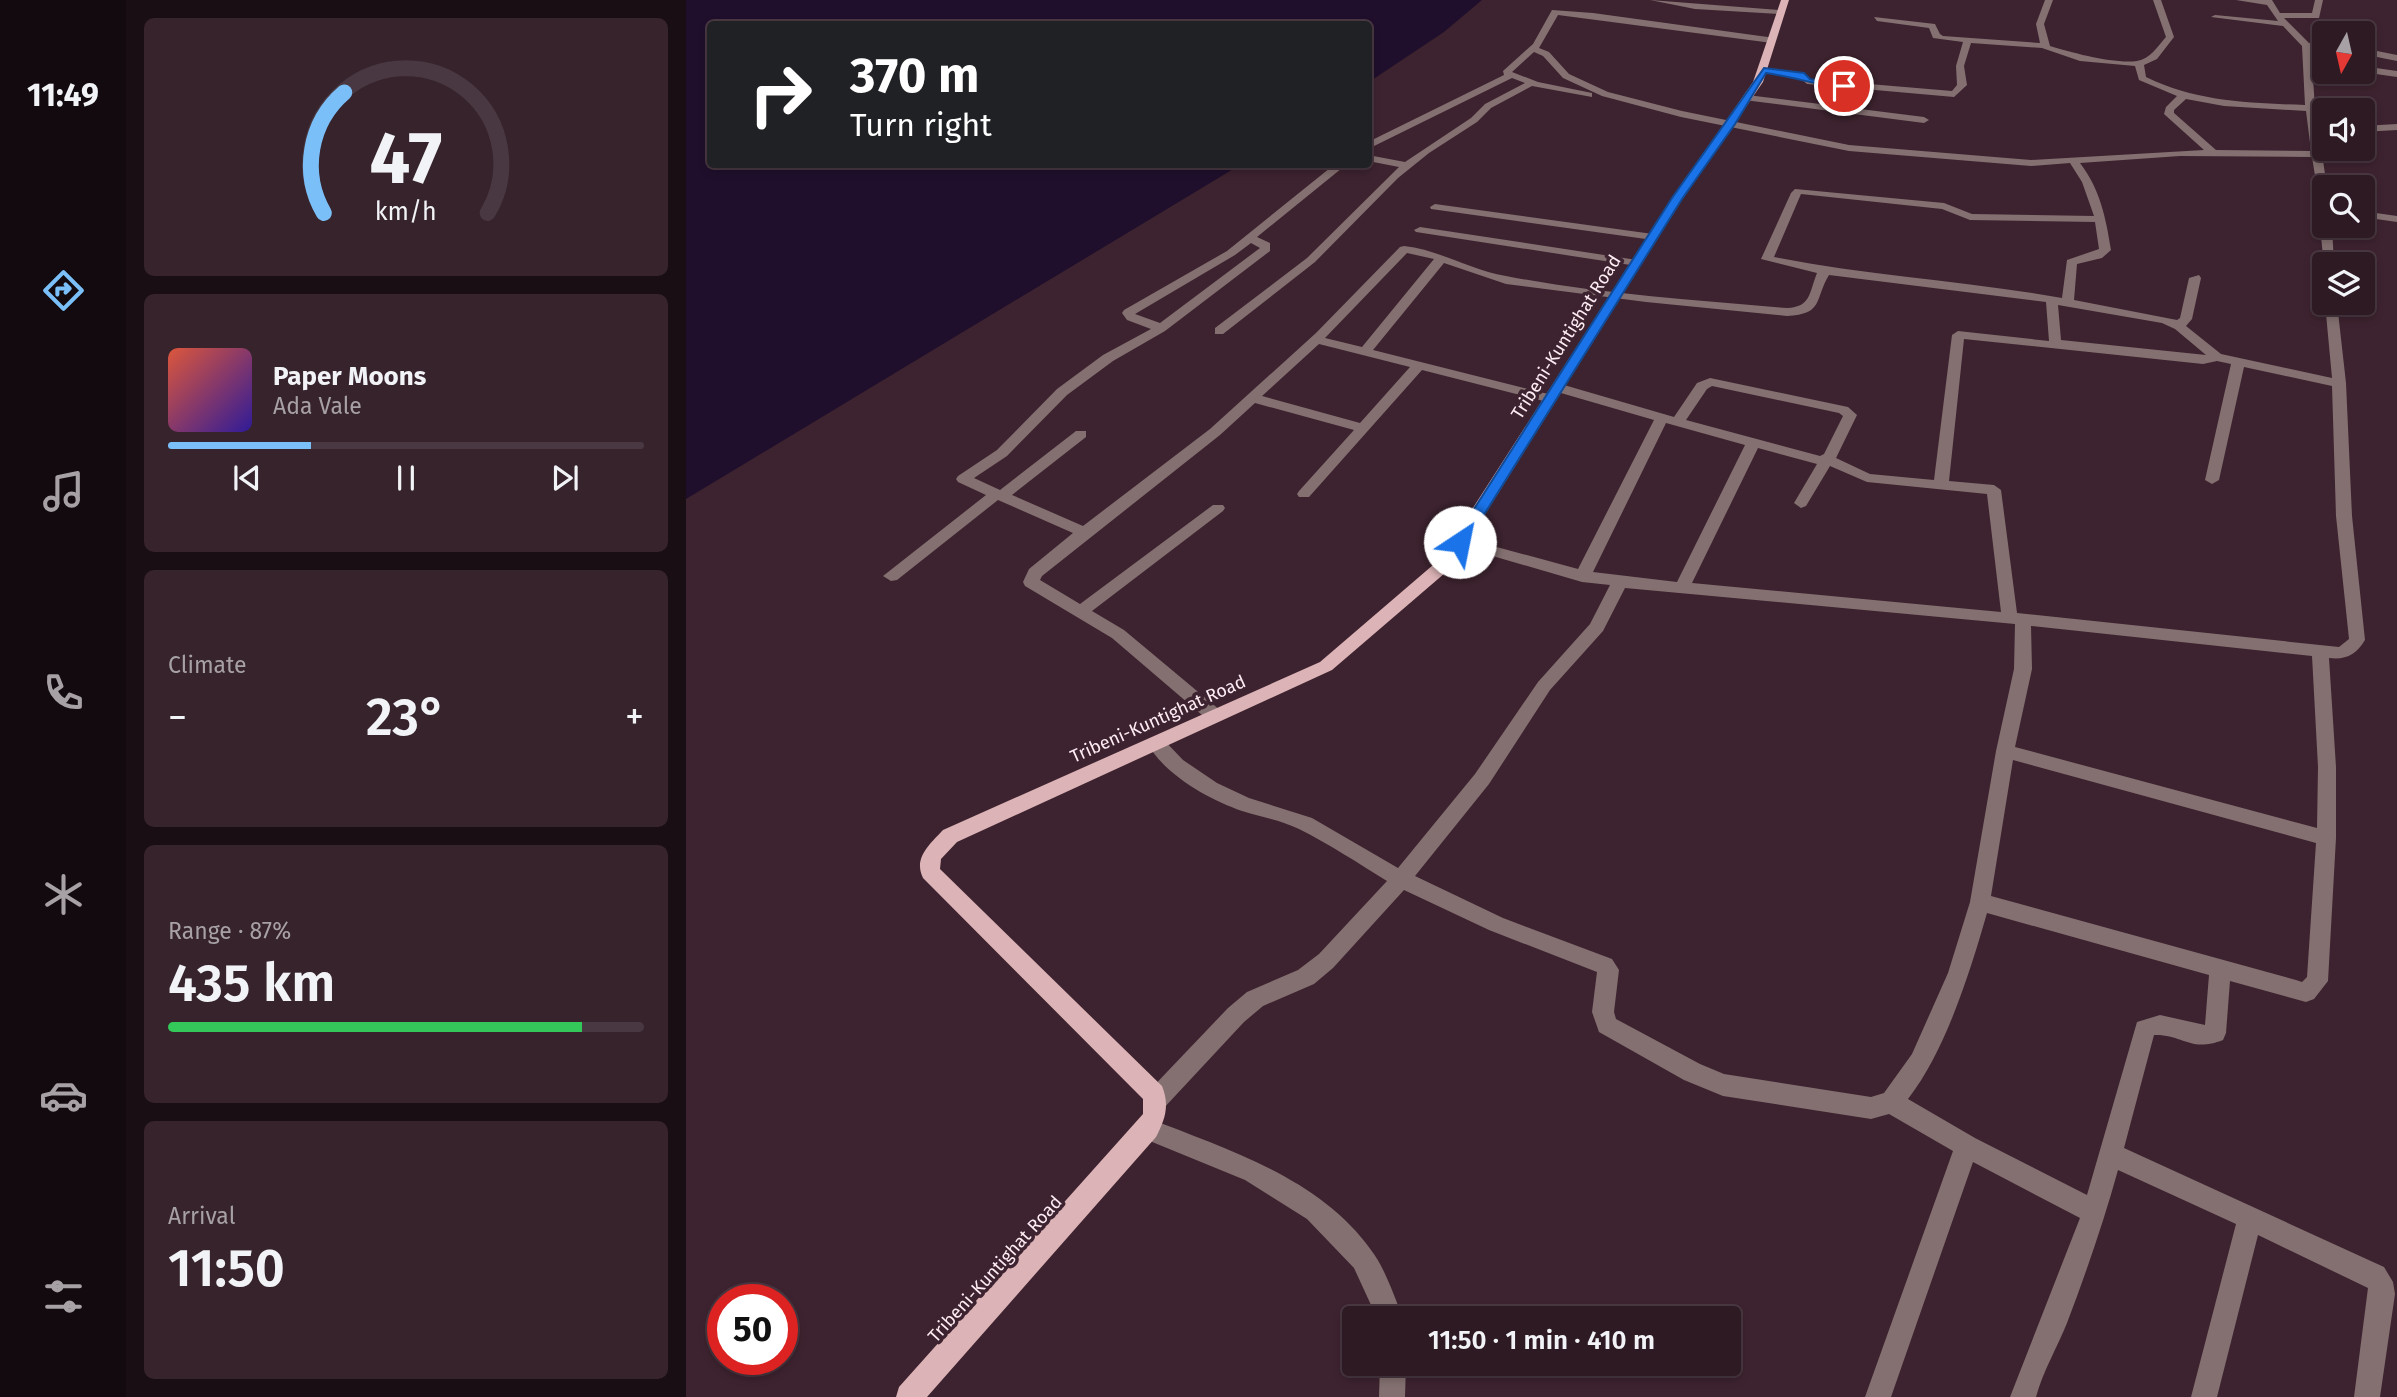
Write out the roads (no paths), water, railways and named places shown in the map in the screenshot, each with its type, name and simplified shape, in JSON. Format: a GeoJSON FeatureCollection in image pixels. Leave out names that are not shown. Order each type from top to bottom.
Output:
{"type":"FeatureCollection","features":[{"type":"Feature","properties":{"kind":"main road","name":"Tribeni-Kuntighat Road"},"geometry":{"type":"LineString","coordinates":[[909,1397],[1148,1129],[1155,1115],[1154,1094],[930,872],[932,856],[950,835],[1326,666],[1446,563],[1653,237],[1764,71],[1782,6]]}},
{"type":"Feature","properties":{"kind":"street"},"geometry":{"type":"LineString","coordinates":[[1654,0],[1695,8],[1782,6]]}},
{"type":"Feature","properties":{"kind":"street"},"geometry":{"type":"LineString","coordinates":[[2046,46],[2040,24],[2049,0]]}},
{"type":"Feature","properties":{"kind":"street"},"geometry":{"type":"LineString","coordinates":[[1877,19],[1935,27],[1938,37],[2046,46],[2061,54],[2139,64],[2154,57],[2169,40],[2157,0]]}},
{"type":"Feature","properties":{"kind":"street"},"geometry":{"type":"LineString","coordinates":[[2240,0],[2268,1],[2277,15],[2306,44],[2310,63],[2312,113]]}},
{"type":"Feature","properties":{"kind":"street"},"geometry":{"type":"LineString","coordinates":[[2277,15],[2316,16],[2319,0]]}},
{"type":"Feature","properties":{"kind":"street"},"geometry":{"type":"LineString","coordinates":[[1599,91],[1587,94],[1534,83],[1506,73],[1533,48],[1553,13],[1559,12],[1772,40]]}},
{"type":"Feature","properties":{"kind":"street"},"geometry":{"type":"LineString","coordinates":[[2216,17],[2288,24]]}},
{"type":"Feature","properties":{"kind":"street"},"geometry":{"type":"LineString","coordinates":[[1764,71],[1803,76],[1807,81],[1829,84],[1954,94],[1962,85],[1960,66],[1968,40]]}},
{"type":"Feature","properties":{"kind":"street"},"geometry":{"type":"LineString","coordinates":[[2306,44],[2312,45]]}},
{"type":"Feature","properties":{"kind":"street"},"geometry":{"type":"LineString","coordinates":[[1533,48],[1546,54],[1566,76],[1599,91],[1681,114],[1872,151],[2031,163],[2180,153],[2312,154]]}},
{"type":"Feature","properties":{"kind":"street"},"geometry":{"type":"LineString","coordinates":[[2375,55],[2397,58]]}},
{"type":"Feature","properties":{"kind":"street"},"geometry":{"type":"LineString","coordinates":[[2139,64],[2142,78],[2182,97],[2214,103],[2310,108]]}},
{"type":"Feature","properties":{"kind":"street"},"geometry":{"type":"LineString","coordinates":[[2375,71],[2397,74]]}},
{"type":"Feature","properties":{"kind":"street"},"geometry":{"type":"LineString","coordinates":[[1372,144],[1510,76]]}},
{"type":"Feature","properties":{"kind":"street"},"geometry":{"type":"LineString","coordinates":[[1219,331],[1311,260],[1361,206],[1407,166],[1474,120],[1488,106],[1534,83]]}},
{"type":"Feature","properties":{"kind":"street"},"geometry":{"type":"LineString","coordinates":[[2182,97],[2169,109],[2169,114],[2214,154]]}},
{"type":"Feature","properties":{"kind":"street"},"geometry":{"type":"LineString","coordinates":[[1747,98],[1924,120]]}},
{"type":"Feature","properties":{"kind":"street"},"geometry":{"type":"LineString","coordinates":[[2375,128],[2397,127]]}},
{"type":"Feature","properties":{"kind":"street"},"geometry":{"type":"LineString","coordinates":[[1372,159],[1407,166]]}},
{"type":"Feature","properties":{"kind":"street"},"geometry":{"type":"LineString","coordinates":[[2068,303],[2071,262],[2076,258],[2100,256],[2105,250],[2091,185],[2073,162]]}},
{"type":"Feature","properties":{"kind":"street"},"geometry":{"type":"LineString","coordinates":[[1161,328],[1131,317],[1128,313],[1217,261],[1337,168]]}},
{"type":"Feature","properties":{"kind":"street"},"geometry":{"type":"LineString","coordinates":[[2100,219],[1970,217],[1944,206],[1802,190],[1796,193],[1768,260],[1825,271],[2052,300],[2165,320],[2179,325],[2206,351],[2217,357],[2339,383]]}},
{"type":"Feature","properties":{"kind":"street"},"geometry":{"type":"LineString","coordinates":[[1435,208],[1653,237]]}},
{"type":"Feature","properties":{"kind":"street"},"geometry":{"type":"LineString","coordinates":[[2375,216],[2397,219]]}},
{"type":"Feature","properties":{"kind":"street"},"geometry":{"type":"LineString","coordinates":[[1420,230],[1637,263]]}},
{"type":"Feature","properties":{"kind":"street"},"geometry":{"type":"LineString","coordinates":[[1084,532],[964,479],[1002,453],[1062,392],[1108,358],[1161,328],[1266,249],[1266,246],[1249,238]]}},
{"type":"Feature","properties":{"kind":"street"},"geometry":{"type":"LineString","coordinates":[[1215,716],[1154,662],[1118,635],[1031,582],[1035,573],[1084,532],[1197,446],[1252,398],[1316,339],[1400,250],[1408,249],[1442,257],[1502,279],[1615,296],[1804,311],[1811,305],[1825,271]]}},
{"type":"Feature","properties":{"kind":"street"},"geometry":{"type":"LineString","coordinates":[[1365,352],[1442,257]]}},
{"type":"Feature","properties":{"kind":"street"},"geometry":{"type":"LineString","coordinates":[[2179,325],[2186,319],[2195,278]]}},
{"type":"Feature","properties":{"kind":"street"},"geometry":{"type":"LineString","coordinates":[[2052,300],[2055,343]]}},
{"type":"Feature","properties":{"kind":"street"},"geometry":{"type":"LineString","coordinates":[[1460,542],[1583,577],[1620,582],[2017,620],[2320,653],[2348,650],[2357,640],[2344,516],[2339,383],[2332,315]]}},
{"type":"Feature","properties":{"kind":"street"},"geometry":{"type":"LineString","coordinates":[[1941,485],[1958,335],[2203,360],[2217,357]]}},
{"type":"Feature","properties":{"kind":"street"},"geometry":{"type":"LineString","coordinates":[[1156,743],[1176,765],[1210,788],[1245,804],[1305,823],[1401,879],[1496,924],[1605,966],[1608,970],[1603,1012],[1607,1026],[1723,1085],[1871,1108],[1891,1102],[1920,1061],[1959,973],[1980,902],[2005,751],[2023,669],[1996,492],[1990,488],[1867,478],[1827,459],[1820,460],[1555,393],[1419,365],[1316,339]]}},
{"type":"Feature","properties":{"kind":"street"},"geometry":{"type":"LineString","coordinates":[[2212,480],[2238,362]]}},
{"type":"Feature","properties":{"kind":"street"},"geometry":{"type":"LineString","coordinates":[[1304,494],[1419,365]]}},
{"type":"Feature","properties":{"kind":"street"},"geometry":{"type":"LineString","coordinates":[[1677,423],[1702,386],[1710,382],[1848,411],[1850,415],[1801,503]]}},
{"type":"Feature","properties":{"kind":"street"},"geometry":{"type":"LineString","coordinates":[[1252,398],[1363,428]]}},
{"type":"Feature","properties":{"kind":"street"},"geometry":{"type":"LineString","coordinates":[[1583,577],[1661,419]]}},
{"type":"Feature","properties":{"kind":"street"},"geometry":{"type":"LineString","coordinates":[[891,576],[1082,433]]}},
{"type":"Feature","properties":{"kind":"street"},"geometry":{"type":"LineString","coordinates":[[1682,587],[1752,444]]}},
{"type":"Feature","properties":{"kind":"street"},"geometry":{"type":"LineString","coordinates":[[1080,612],[1217,508]]}},
{"type":"Feature","properties":{"kind":"street"},"geometry":{"type":"LineString","coordinates":[[1154,1102],[1236,1015],[1255,999],[1306,977],[1326,961],[1401,879],[1482,779],[1544,686],[1597,627],[1620,582]]}},
{"type":"Feature","properties":{"kind":"street"},"geometry":{"type":"LineString","coordinates":[[1980,902],[2220,970],[2306,992],[2312,988],[2317,981],[2326,838],[2327,767],[2320,653]]}},
{"type":"Feature","properties":{"kind":"street"},"geometry":{"type":"LineString","coordinates":[[2005,751],[2326,838]]}},
{"type":"Feature","properties":{"kind":"street"},"geometry":{"type":"LineString","coordinates":[[2022,1397],[2054,1322],[2094,1212],[2145,1028],[2158,1025],[2200,1037],[2215,1033],[2220,970]]}},
{"type":"Feature","properties":{"kind":"street"},"geometry":{"type":"LineString","coordinates":[[1891,1102],[1967,1146],[2094,1212]]}},
{"type":"Feature","properties":{"kind":"street"},"geometry":{"type":"LineString","coordinates":[[1148,1129],[1253,1172],[1316,1210],[1363,1259],[1385,1306]]}},
{"type":"Feature","properties":{"kind":"street"},"geometry":{"type":"LineString","coordinates":[[1878,1397],[1967,1146]]}},
{"type":"Feature","properties":{"kind":"street"},"geometry":{"type":"LineString","coordinates":[[2110,1154],[2375,1276],[2380,1282],[2382,1294],[2367,1397]]}},
{"type":"Feature","properties":{"kind":"street"},"geometry":{"type":"LineString","coordinates":[[2204,1397],[2249,1220]]}},
{"type":"Feature","properties":{"kind":"street"},"geometry":{"type":"LineString","coordinates":[[1392,1397],[1393,1376]]}}]}
